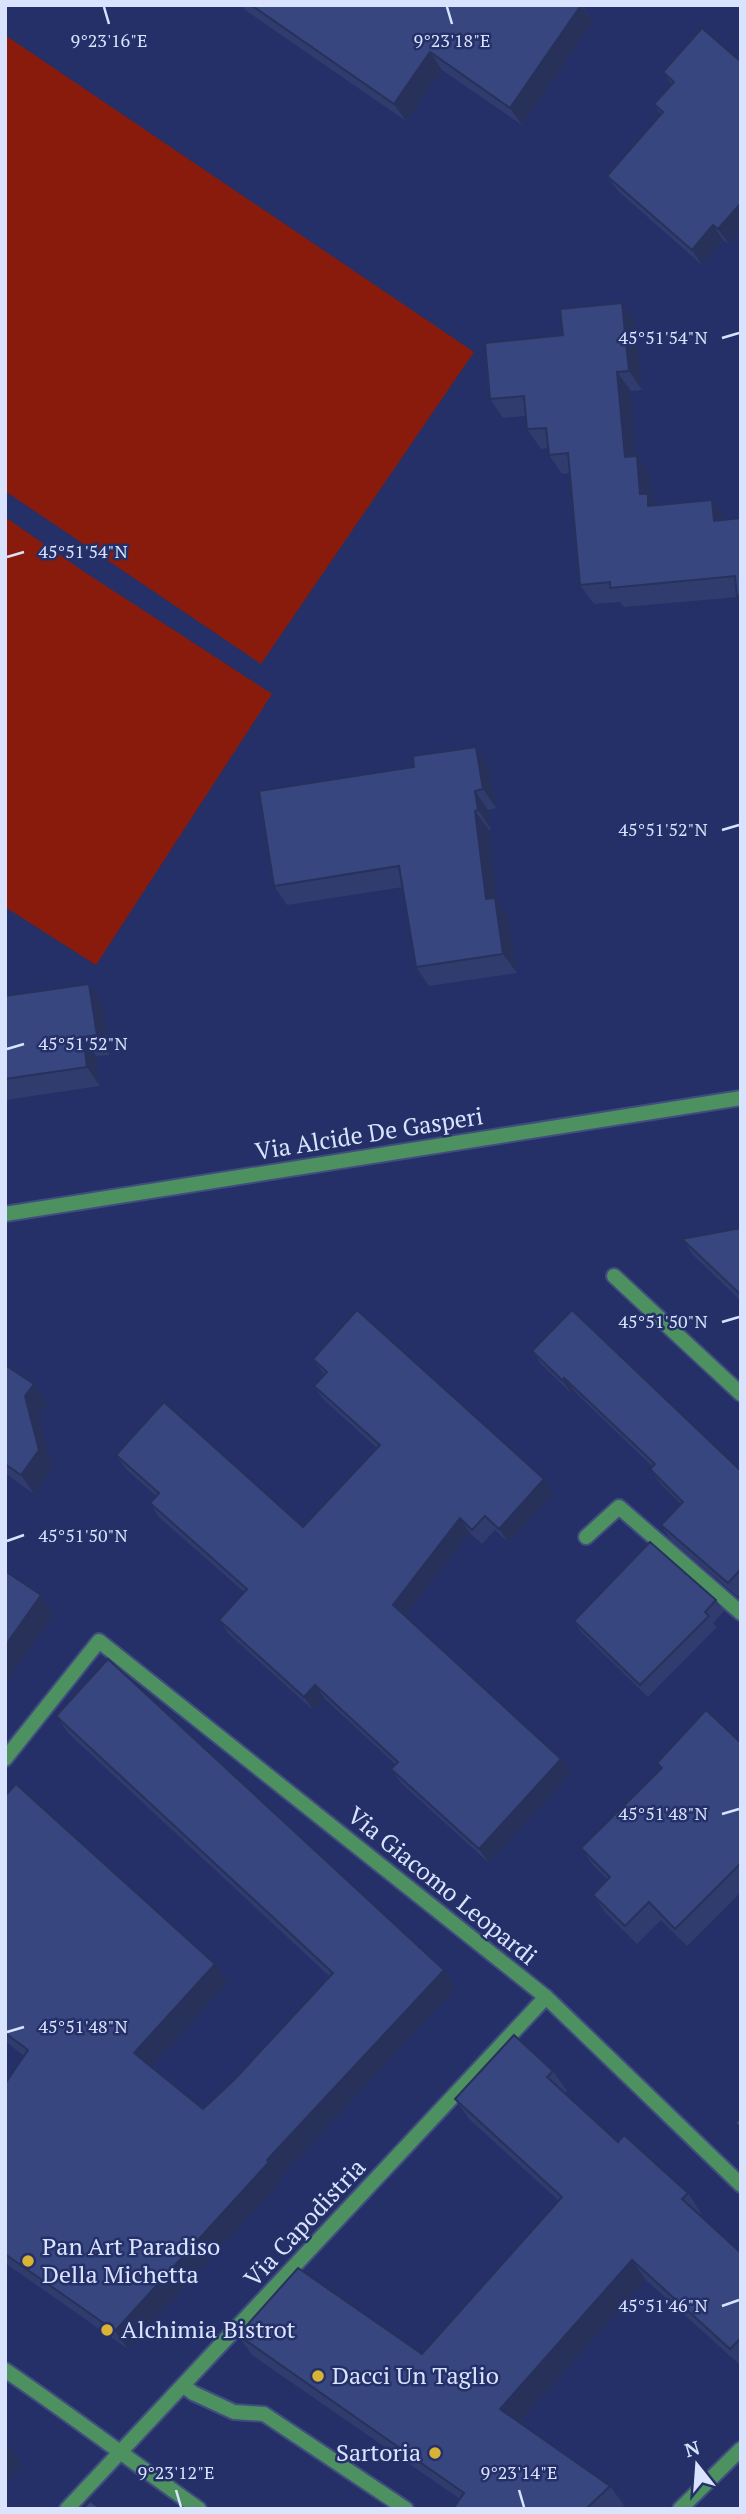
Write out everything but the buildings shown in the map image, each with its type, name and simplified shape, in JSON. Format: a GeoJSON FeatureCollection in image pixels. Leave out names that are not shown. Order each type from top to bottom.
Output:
{"type":"FeatureCollection","features":[{"type":"Feature","properties":{"kind":"street","name":"Via Alcide De Gasperi"},"geometry":{"type":"LineString","coordinates":[[5,1214],[741,1098]]}},
{"type":"Feature","properties":{"kind":"street"},"geometry":{"type":"LineString","coordinates":[[614,1276],[741,1394]]}},
{"type":"Feature","properties":{"kind":"street"},"geometry":{"type":"LineString","coordinates":[[586,1537],[619,1507],[741,1613]]}},
{"type":"Feature","properties":{"kind":"street","name":"Via Giacomo Leopardi"},"geometry":{"type":"LineString","coordinates":[[5,1759],[99,1641],[546,1997],[741,2185]]}},
{"type":"Feature","properties":{"kind":"street","name":"Via Capodistria"},"geometry":{"type":"LineString","coordinates":[[67,2509],[546,1997]]}},
{"type":"Feature","properties":{"kind":"street"},"geometry":{"type":"LineString","coordinates":[[5,2371],[64,2410],[120,2454],[199,2509]]}},
{"type":"Feature","properties":{"kind":"street"},"geometry":{"type":"LineString","coordinates":[[184,2386],[234,2412],[264,2414],[406,2509]]}},
{"type":"Feature","properties":{"kind":"street"},"geometry":{"type":"LineString","coordinates":[[680,2509],[741,2449]]}},
{"type":"Feature","properties":{"kind":"shaded area"},"geometry":{"type":"Polygon","coordinates":[[[5,35],[474,352],[261,664],[5,491],[5,35]]]}},
{"type":"Feature","properties":{"kind":"shaded area"},"geometry":{"type":"Polygon","coordinates":[[[5,517],[272,694],[96,965],[5,907],[5,517]]]}},
{"type":"Feature","properties":{"kind":"place","name":"Pan Art Paradiso Della Michetta"},"geometry":{"type":"Point","coordinates":[28,2261]}},
{"type":"Feature","properties":{"kind":"place","name":"Alchimia Bistrot"},"geometry":{"type":"Point","coordinates":[107,2330]}},
{"type":"Feature","properties":{"kind":"place","name":"Dacci Un Taglio"},"geometry":{"type":"Point","coordinates":[318,2376]}},
{"type":"Feature","properties":{"kind":"place","name":"Sartoria"},"geometry":{"type":"Point","coordinates":[435,2453]}}]}
